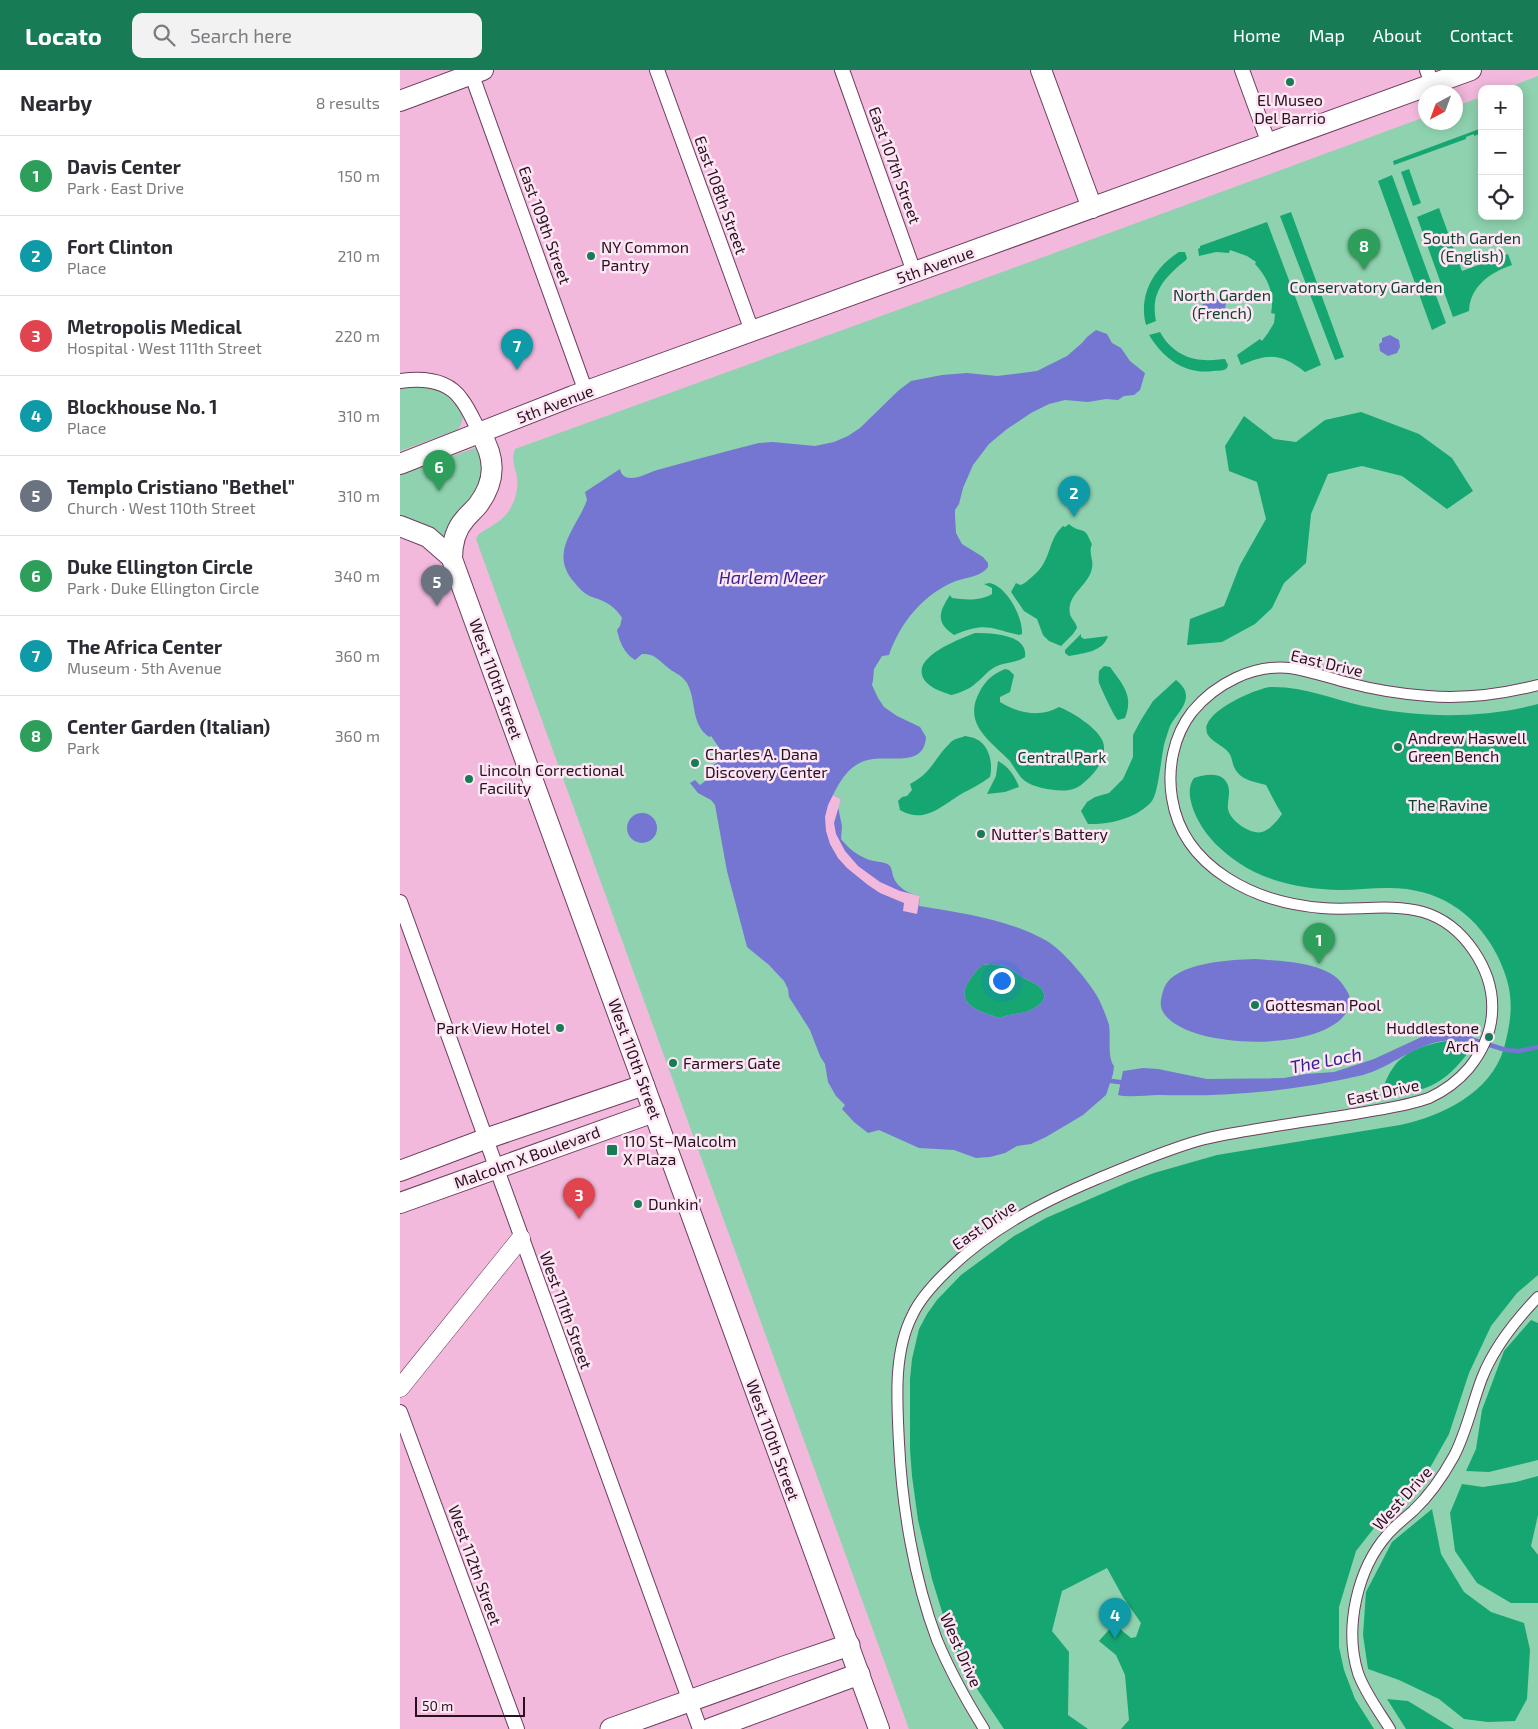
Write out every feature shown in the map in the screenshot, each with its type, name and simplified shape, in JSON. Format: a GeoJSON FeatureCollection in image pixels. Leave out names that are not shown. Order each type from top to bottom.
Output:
{"type":"FeatureCollection","features":[{"type":"Feature","properties":{"kind":"main road"},"geometry":{"type":"LineString","coordinates":[[1041,70],[1092,208]]}},
{"type":"Feature","properties":{"kind":"main road","name":"5th Avenue"},"geometry":{"type":"LineString","coordinates":[[400,464],[586,392],[1269,144],[1430,77],[1471,70]]}},
{"type":"Feature","properties":{"kind":"main road"},"geometry":{"type":"LineString","coordinates":[[400,101],[475,71]]}},
{"type":"Feature","properties":{"kind":"main road"},"geometry":{"type":"LineString","coordinates":[[452,558],[452,548],[460,527],[483,498],[491,480],[490,450],[480,433]]}},
{"type":"Feature","properties":{"kind":"main road"},"geometry":{"type":"LineString","coordinates":[[400,526],[428,537],[452,558]]}},
{"type":"Feature","properties":{"kind":"main road","name":"West 110th Street"},"geometry":{"type":"LineString","coordinates":[[452,558],[879,1729]]}},
{"type":"Feature","properties":{"kind":"main road","name":"Malcolm X Boulevard"},"geometry":{"type":"LineString","coordinates":[[400,1171],[485,1139],[644,1085]]}},
{"type":"Feature","properties":{"kind":"main road","name":"Malcolm X Boulevard"},"geometry":{"type":"LineString","coordinates":[[400,1203],[654,1112]]}},
{"type":"Feature","properties":{"kind":"main road"},"geometry":{"type":"LineString","coordinates":[[611,1729],[849,1645]]}},
{"type":"Feature","properties":{"kind":"main road"},"geometry":{"type":"LineString","coordinates":[[710,1729],[859,1674]]}},
{"type":"Feature","properties":{"kind":"street","name":"East 108th Street"},"geometry":{"type":"LineString","coordinates":[[657,70],[752,331]]}},
{"type":"Feature","properties":{"kind":"street","name":"East 107th Street"},"geometry":{"type":"LineString","coordinates":[[842,70],[914,272]]}},
{"type":"Feature","properties":{"kind":"street"},"geometry":{"type":"LineString","coordinates":[[1242,70],[1269,144]]}},
{"type":"Feature","properties":{"kind":"street","name":"East 109th Street"},"geometry":{"type":"LineString","coordinates":[[475,71],[586,392]]}},
{"type":"Feature","properties":{"kind":"street"},"geometry":{"type":"LineString","coordinates":[[400,381],[424,379],[448,387],[460,397],[480,433]]}},
{"type":"Feature","properties":{"kind":"street","name":"East Drive"},"geometry":{"type":"LineString","coordinates":[[919,1579],[907,1527],[900,1472],[898,1428],[899,1370],[903,1342],[910,1319],[922,1298],[949,1269],[1001,1226],[1068,1191],[1178,1147],[1248,1130],[1371,1111],[1418,1101],[1435,1095],[1451,1085],[1466,1071],[1482,1048],[1492,1018],[1491,997],[1481,964],[1461,935],[1435,916],[1400,908],[1322,908],[1290,904],[1258,894],[1218,872],[1196,851],[1181,828],[1172,801],[1172,762],[1182,727],[1196,708],[1219,687],[1259,670],[1291,669],[1380,691],[1435,697],[1482,695],[1538,685]]}},
{"type":"Feature","properties":{"kind":"street","name":"West 111th Street"},"geometry":{"type":"LineString","coordinates":[[400,902],[700,1729]]}},
{"type":"Feature","properties":{"kind":"street"},"geometry":{"type":"LineString","coordinates":[[400,1388],[521,1238]]}},
{"type":"Feature","properties":{"kind":"street","name":"West Drive"},"geometry":{"type":"LineString","coordinates":[[1390,1729],[1366,1689],[1356,1663],[1353,1615],[1359,1585],[1368,1564],[1380,1544],[1432,1490],[1446,1470],[1465,1435],[1482,1378],[1496,1350],[1521,1315],[1538,1297]]}},
{"type":"Feature","properties":{"kind":"street","name":"West 112th Street"},"geometry":{"type":"LineString","coordinates":[[400,1412],[517,1729]]}},
{"type":"Feature","properties":{"kind":"street","name":"West Drive"},"geometry":{"type":"LineString","coordinates":[[919,1579],[939,1644],[956,1680],[984,1729]]}},
{"type":"Feature","properties":{"kind":"green space","name":"Central Park"},"geometry":{"type":"Polygon","coordinates":[[[1538,76],[1538,1729],[909,1729],[476,539],[478,535],[503,518],[514,502],[517,490],[517,477],[513,460],[515,449],[1418,120],[1418,130],[1463,130],[1463,104],[1478,98],[1478,220],[1523,220],[1523,85],[1514,85],[1538,76]]]}},
{"type":"Feature","properties":{"kind":"green space"},"geometry":{"type":"Polygon","coordinates":[[[1478,129],[1478,134],[1466,137],[1466,139],[1394,165],[1393,161],[1478,129]]]}},
{"type":"Feature","properties":{"kind":"green space"},"geometry":{"type":"Polygon","coordinates":[[[1409,169],[1421,203],[1413,206],[1401,172],[1409,169]]]}},
{"type":"Feature","properties":{"kind":"green space"},"geometry":{"type":"Polygon","coordinates":[[[1392,175],[1446,323],[1432,330],[1378,181],[1392,175]]]}},
{"type":"Feature","properties":{"kind":"green space"},"geometry":{"type":"Polygon","coordinates":[[[1439,208],[1462,271],[1508,254],[1512,265],[1483,281],[1473,294],[1469,311],[1453,317],[1417,217],[1439,208]]]}},
{"type":"Feature","properties":{"kind":"green space"},"geometry":{"type":"Polygon","coordinates":[[[1291,212],[1344,357],[1335,360],[1280,216],[1291,212]]]}},
{"type":"Feature","properties":{"kind":"green space"},"geometry":{"type":"Polygon","coordinates":[[[1267,222],[1321,365],[1305,372],[1289,361],[1274,357],[1259,358],[1241,365],[1237,355],[1260,339],[1262,341],[1274,323],[1275,314],[1271,313],[1272,299],[1267,281],[1255,264],[1256,262],[1247,256],[1230,250],[1229,253],[1216,252],[1199,256],[1198,249],[1200,246],[1267,222]]]}},
{"type":"Feature","properties":{"kind":"green space"},"geometry":{"type":"Polygon","coordinates":[[[1179,252],[1185,252],[1187,258],[1161,286],[1155,302],[1156,321],[1146,325],[1144,303],[1150,283],[1162,266],[1179,252]]]}},
{"type":"Feature","properties":{"kind":"green space"},"geometry":{"type":"Polygon","coordinates":[[[1160,332],[1168,344],[1185,356],[1210,360],[1225,359],[1228,365],[1227,368],[1203,372],[1176,363],[1161,351],[1149,335],[1160,332]]]}},
{"type":"Feature","properties":{"kind":"green space"},"geometry":{"type":"Polygon","coordinates":[[[419,386],[440,390],[452,396],[459,405],[463,415],[461,425],[457,430],[400,451],[400,387],[419,386]]]}},
{"type":"Feature","properties":{"kind":"green space"},"geometry":{"type":"Polygon","coordinates":[[[1361,412],[1419,434],[1452,458],[1473,491],[1447,509],[1402,476],[1362,466],[1328,474],[1311,514],[1306,563],[1284,583],[1272,608],[1255,624],[1222,642],[1187,645],[1190,619],[1224,606],[1240,565],[1266,519],[1257,482],[1229,471],[1225,446],[1244,416],[1274,439],[1296,442],[1325,420],[1361,412]]]}},
{"type":"Feature","properties":{"kind":"green space"},"geometry":{"type":"Polygon","coordinates":[[[479,448],[483,457],[481,486],[454,516],[444,539],[400,516],[400,475],[479,448]]]}},
{"type":"Feature","properties":{"kind":"green space"},"geometry":{"type":"Polygon","coordinates":[[[1069,524],[1085,532],[1088,536],[1092,544],[1092,565],[1087,580],[1071,601],[1071,616],[1077,628],[1061,646],[1049,641],[1043,635],[1037,619],[1024,611],[1011,592],[1016,583],[1023,584],[1039,570],[1047,557],[1054,538],[1063,526],[1065,527],[1069,524]]]}},
{"type":"Feature","properties":{"kind":"green space"},"geometry":{"type":"Polygon","coordinates":[[[990,583],[1008,596],[1020,619],[1022,634],[980,627],[954,635],[941,621],[941,612],[950,595],[952,598],[962,599],[983,598],[992,594],[992,588],[984,584],[990,583]]]}},
{"type":"Feature","properties":{"kind":"green space"},"geometry":{"type":"Polygon","coordinates":[[[975,633],[1008,636],[1015,639],[1024,649],[1025,657],[995,667],[971,687],[951,695],[935,689],[927,683],[922,674],[923,666],[928,658],[947,645],[975,633]]]}},
{"type":"Feature","properties":{"kind":"green space"},"geometry":{"type":"Polygon","coordinates":[[[1081,634],[1081,637],[1084,639],[1108,636],[1106,641],[1097,649],[1069,656],[1065,653],[1065,650],[1081,634]]]}},
{"type":"Feature","properties":{"kind":"green space"},"geometry":{"type":"Polygon","coordinates":[[[1104,666],[1110,667],[1126,691],[1128,703],[1125,718],[1118,720],[1116,718],[1099,683],[1099,671],[1104,666]]]}},
{"type":"Feature","properties":{"kind":"green space"},"geometry":{"type":"Polygon","coordinates":[[[1005,669],[1014,675],[1010,692],[1000,697],[1000,702],[1014,709],[1029,713],[1044,712],[1059,707],[1084,721],[1100,737],[1104,746],[1102,760],[1094,773],[1078,787],[1069,790],[1046,789],[1025,781],[1009,760],[980,730],[974,712],[975,702],[987,681],[993,675],[1005,669]]]}},
{"type":"Feature","properties":{"kind":"green space"},"geometry":{"type":"Polygon","coordinates":[[[1176,680],[1186,693],[1186,700],[1169,730],[1152,801],[1139,812],[1123,819],[1114,822],[1088,824],[1081,811],[1087,802],[1095,797],[1109,793],[1123,779],[1133,757],[1133,735],[1141,720],[1153,701],[1176,680]]]}},
{"type":"Feature","properties":{"kind":"green space","name":"The Ravine"},"geometry":{"type":"Polygon","coordinates":[[[1270,687],[1306,691],[1385,710],[1428,715],[1495,712],[1538,704],[1538,1275],[1517,1293],[1491,1326],[1469,1373],[1449,1434],[1431,1466],[1407,1496],[1378,1523],[1356,1551],[1339,1607],[1339,1647],[1344,1670],[1355,1699],[1374,1729],[1121,1729],[1129,1720],[1125,1675],[1116,1655],[1099,1641],[1114,1624],[1131,1638],[1136,1637],[1141,1623],[1123,1597],[1107,1568],[1062,1591],[1052,1631],[1069,1652],[1068,1715],[1088,1729],[1004,1729],[961,1665],[954,1651],[932,1579],[918,1520],[910,1450],[910,1379],[912,1359],[919,1329],[937,1300],[961,1275],[1014,1236],[1046,1218],[1129,1182],[1217,1155],[1400,1125],[1432,1116],[1448,1109],[1476,1090],[1488,1078],[1498,1064],[1504,1048],[1511,1011],[1506,977],[1496,953],[1487,938],[1464,913],[1436,897],[1404,889],[1327,889],[1288,884],[1275,880],[1251,870],[1233,859],[1216,844],[1202,827],[1192,805],[1190,788],[1194,778],[1206,775],[1218,775],[1224,779],[1229,790],[1228,809],[1230,814],[1247,829],[1257,832],[1265,831],[1282,814],[1266,785],[1248,780],[1240,775],[1234,767],[1229,753],[1210,738],[1207,727],[1218,711],[1229,704],[1252,692],[1270,687]]]}},
{"type":"Feature","properties":{"kind":"green space"},"geometry":{"type":"Polygon","coordinates":[[[965,736],[975,738],[985,746],[991,761],[990,777],[933,812],[917,815],[900,810],[898,801],[902,797],[907,796],[912,790],[910,784],[928,770],[951,742],[965,736]]]}},
{"type":"Feature","properties":{"kind":"green space"},"geometry":{"type":"Polygon","coordinates":[[[998,761],[1011,772],[1019,787],[1005,792],[987,794],[996,776],[998,761]]]}},
{"type":"Feature","properties":{"kind":"green space"},"geometry":{"type":"Polygon","coordinates":[[[991,964],[1008,968],[1037,985],[1043,991],[1044,999],[1034,1009],[1000,1018],[977,1010],[970,1005],[964,993],[972,976],[982,965],[991,964]]]}},
{"type":"Feature","properties":{"kind":"green space"},"geometry":{"type":"Polygon","coordinates":[[[1458,1040],[1470,1042],[1469,1045],[1473,1046],[1447,1076],[1417,1091],[1389,1097],[1383,1088],[1396,1064],[1402,1058],[1414,1050],[1428,1045],[1458,1040]]]}},
{"type":"Feature","properties":{"kind":"green space"},"geometry":{"type":"Polygon","coordinates":[[[1531,1320],[1538,1323],[1538,1460],[1489,1472],[1466,1471],[1476,1449],[1482,1410],[1504,1351],[1531,1320]]]}},
{"type":"Feature","properties":{"kind":"green space"},"geometry":{"type":"Polygon","coordinates":[[[1538,1476],[1538,1515],[1531,1546],[1538,1555],[1538,1603],[1511,1603],[1477,1583],[1455,1551],[1450,1513],[1462,1484],[1483,1487],[1516,1482],[1538,1476]]]}},
{"type":"Feature","properties":{"kind":"green space"},"geometry":{"type":"Polygon","coordinates":[[[1432,1509],[1441,1554],[1464,1592],[1491,1612],[1524,1623],[1530,1650],[1527,1699],[1515,1721],[1488,1722],[1464,1719],[1439,1699],[1399,1680],[1368,1669],[1363,1635],[1366,1592],[1392,1542],[1432,1509]]]}},
{"type":"Feature","properties":{"kind":"green space"},"geometry":{"type":"Polygon","coordinates":[[[1387,1699],[1408,1701],[1454,1729],[1406,1729],[1387,1699]]]}},
{"type":"Feature","properties":{"kind":"water"},"geometry":{"type":"Polygon","coordinates":[[[1217,298],[1225,300],[1225,308],[1209,314],[1202,312],[1201,306],[1205,302],[1217,298]]]}},
{"type":"Feature","properties":{"kind":"water","name":"Harlem Meer"},"geometry":{"type":"Polygon","coordinates":[[[1096,330],[1107,334],[1112,343],[1121,348],[1130,361],[1145,373],[1140,390],[1134,395],[1124,396],[1118,400],[1106,399],[1088,402],[1065,400],[1049,404],[1007,429],[989,444],[973,465],[955,510],[956,533],[962,544],[983,557],[988,563],[988,567],[978,575],[956,581],[944,587],[923,602],[906,621],[889,655],[882,656],[874,669],[872,685],[878,698],[884,707],[897,716],[920,727],[926,737],[924,747],[919,754],[911,757],[873,759],[858,764],[845,775],[833,795],[841,799],[838,807],[842,826],[841,839],[860,856],[889,865],[900,887],[920,896],[919,906],[968,914],[1001,922],[1032,933],[1047,941],[1062,953],[1082,975],[1093,989],[1105,1014],[1109,1025],[1110,1052],[1114,1066],[1106,1095],[1083,1115],[1046,1137],[1031,1144],[1017,1146],[1005,1153],[976,1158],[954,1150],[919,1148],[879,1130],[868,1133],[842,1109],[845,1105],[836,1096],[828,1082],[825,1064],[810,1030],[789,997],[784,981],[769,965],[747,947],[727,871],[715,805],[711,800],[698,793],[690,783],[695,780],[700,785],[715,774],[711,767],[725,756],[711,736],[709,737],[699,725],[687,683],[658,659],[642,654],[635,660],[625,651],[617,630],[622,618],[613,607],[582,591],[576,584],[567,571],[564,550],[587,500],[585,492],[620,469],[625,477],[635,478],[657,470],[759,443],[773,442],[815,446],[834,442],[860,428],[899,390],[911,381],[942,375],[967,373],[997,376],[1037,371],[1067,356],[1096,330]],[[991,964],[982,965],[972,976],[964,993],[970,1005],[977,1010],[1000,1018],[1034,1009],[1044,999],[1043,991],[1037,985],[1008,968],[991,964]]]}},
{"type":"Feature","properties":{"kind":"water"},"geometry":{"type":"Polygon","coordinates":[[[1390,335],[1399,340],[1400,347],[1397,353],[1388,356],[1380,351],[1379,344],[1382,342],[1382,338],[1390,335]]]}},
{"type":"Feature","properties":{"kind":"water"},"geometry":{"type":"Polygon","coordinates":[[[642,813],[653,817],[657,828],[653,839],[642,843],[631,839],[627,828],[631,817],[642,813]]]}},
{"type":"Feature","properties":{"kind":"water","name":"Gottesman Pool"},"geometry":{"type":"Polygon","coordinates":[[[1255,959],[1303,964],[1315,967],[1336,977],[1347,991],[1350,1000],[1341,1019],[1321,1031],[1293,1039],[1261,1042],[1229,1040],[1199,1034],[1176,1024],[1162,1010],[1161,1002],[1164,988],[1170,979],[1179,973],[1204,964],[1255,959]]]}},
{"type":"Feature","properties":{"kind":"water"},"geometry":{"type":"Polygon","coordinates":[[[1462,1033],[1471,1036],[1470,1042],[1443,1041],[1432,1043],[1412,1051],[1383,1067],[1363,1075],[1338,1081],[1236,1094],[1118,1095],[1123,1071],[1143,1068],[1158,1069],[1207,1079],[1284,1078],[1334,1072],[1374,1059],[1428,1034],[1462,1033]]]}},
{"type":"Feature","properties":{"kind":"pier"},"geometry":{"type":"Polygon","coordinates":[[[833,795],[841,799],[834,823],[836,834],[845,851],[858,866],[880,882],[900,891],[920,896],[917,914],[903,911],[904,903],[880,893],[868,885],[838,858],[830,844],[826,831],[825,817],[833,795]]]}},
{"type":"Feature","properties":{"kind":"waterway","name":"The Loch"},"geometry":{"type":"LineString","coordinates":[[1467,1038],[1506,1050],[1519,1051],[1538,1047]]}},
{"type":"Feature","properties":{"kind":"waterway","name":"The Loch"},"geometry":{"type":"LineString","coordinates":[[1111,1081],[1127,1083]]}},
{"type":"Feature","properties":{"kind":"place","name":"El Museo Del Barrio"},"geometry":{"type":"Point","coordinates":[1290,82]}},
{"type":"Feature","properties":{"kind":"place","name":"NY Common Pantry"},"geometry":{"type":"Point","coordinates":[591,256]}},
{"type":"Feature","properties":{"kind":"place","name":"Center Garden (Italian)"},"geometry":{"type":"Point","coordinates":[1364,270]}},
{"type":"Feature","properties":{"kind":"place","name":"The Africa Center"},"geometry":{"type":"Point","coordinates":[517,370]}},
{"type":"Feature","properties":{"kind":"place","name":"Duke Ellington Circle"},"geometry":{"type":"Point","coordinates":[439,491]}},
{"type":"Feature","properties":{"kind":"place","name":"Fort Clinton"},"geometry":{"type":"Point","coordinates":[1074,517]}},
{"type":"Feature","properties":{"kind":"place","name":"Templo Cristiano \"Bethel\""},"geometry":{"type":"Point","coordinates":[437,606]}},
{"type":"Feature","properties":{"kind":"place","name":"Andrew Haswell Green Bench"},"geometry":{"type":"Point","coordinates":[1398,747]}},
{"type":"Feature","properties":{"kind":"place","name":"Charles A. Dana Discovery Center"},"geometry":{"type":"Point","coordinates":[695,763]}},
{"type":"Feature","properties":{"kind":"place","name":"Lincoln Correctional Facility"},"geometry":{"type":"Point","coordinates":[469,779]}},
{"type":"Feature","properties":{"kind":"place","name":"Nutter's Battery"},"geometry":{"type":"Point","coordinates":[981,834]}},
{"type":"Feature","properties":{"kind":"place","name":"Davis Center"},"geometry":{"type":"Point","coordinates":[1319,964]}},
{"type":"Feature","properties":{"kind":"place","name":"Gottesman Pool"},"geometry":{"type":"Point","coordinates":[1255,1005]}},
{"type":"Feature","properties":{"kind":"place","name":"Park View Hotel"},"geometry":{"type":"Point","coordinates":[560,1028]}},
{"type":"Feature","properties":{"kind":"place","name":"Huddlestone Arch"},"geometry":{"type":"Point","coordinates":[1489,1037]}},
{"type":"Feature","properties":{"kind":"place","name":"Farmers Gate"},"geometry":{"type":"Point","coordinates":[673,1063]}},
{"type":"Feature","properties":{"kind":"place","name":"110 St–Malcolm X Plaza"},"geometry":{"type":"Point","coordinates":[612,1150]}},
{"type":"Feature","properties":{"kind":"place","name":"Dunkin'"},"geometry":{"type":"Point","coordinates":[638,1204]}},
{"type":"Feature","properties":{"kind":"place","name":"Metropolis Medical"},"geometry":{"type":"Point","coordinates":[579,1219]}},
{"type":"Feature","properties":{"kind":"place","name":"Blockhouse No. 1"},"geometry":{"type":"Point","coordinates":[1115,1639]}},
{"type":"Feature","properties":{"kind":"park label","name":"South Garden (English)"},"geometry":{"type":"Point","coordinates":[1472,247]}},
{"type":"Feature","properties":{"kind":"park label","name":"Conservatory Garden"},"geometry":{"type":"Point","coordinates":[1366,287]}},
{"type":"Feature","properties":{"kind":"park label","name":"North Garden (French)"},"geometry":{"type":"Point","coordinates":[1222,304]}}]}
